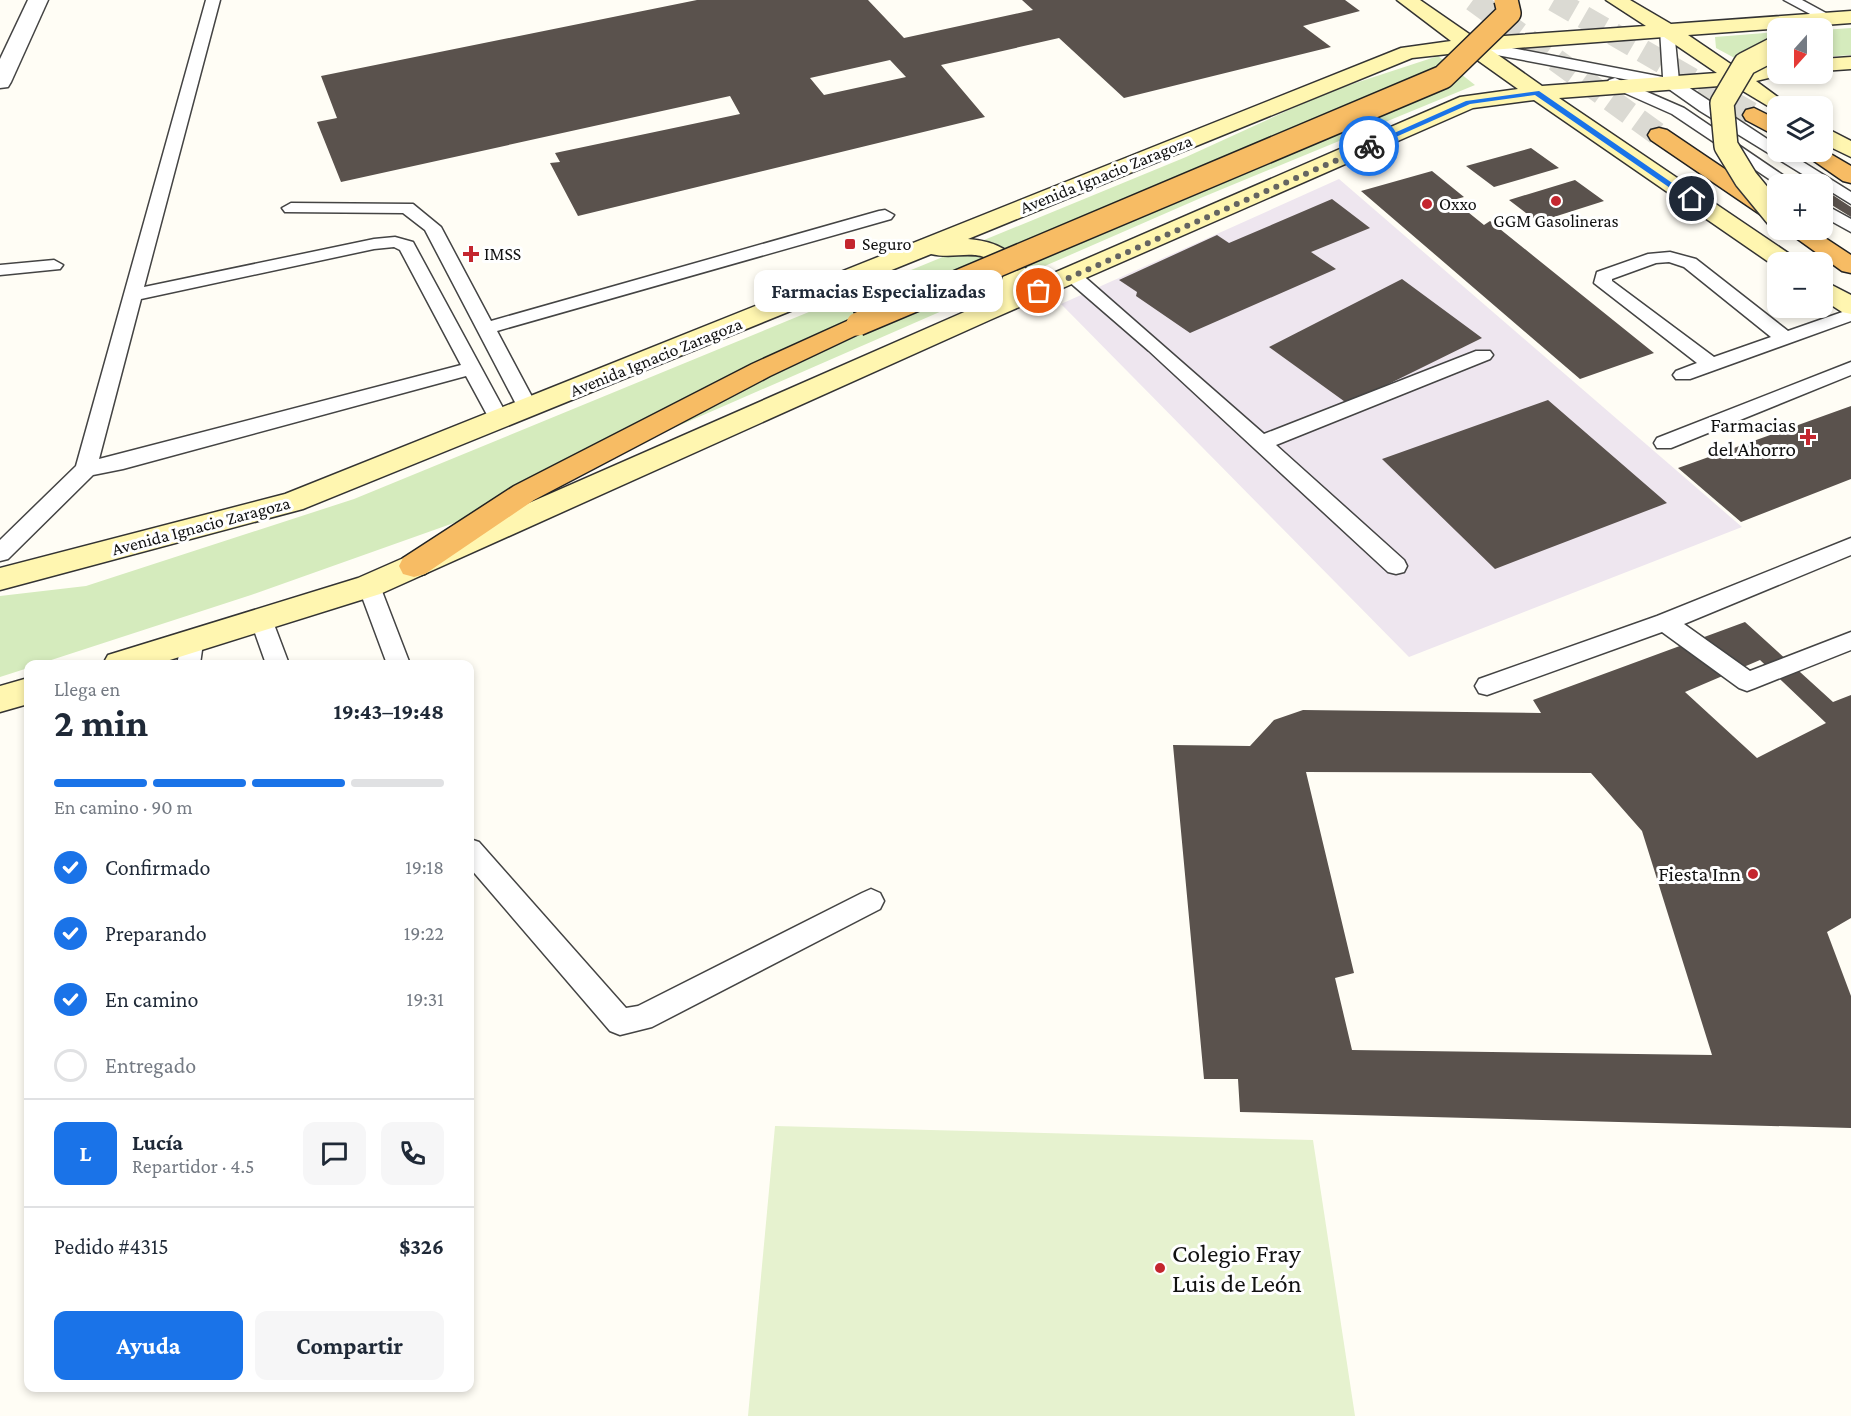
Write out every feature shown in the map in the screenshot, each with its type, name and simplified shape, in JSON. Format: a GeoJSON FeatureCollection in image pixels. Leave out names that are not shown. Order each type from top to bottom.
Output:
{"type":"FeatureCollection","features":[{"type":"Feature","properties":{"kind":"highway"},"geometry":{"type":"LineString","coordinates":[[414,566],[524,493],[761,370],[858,324],[1443,77],[1509,13],[1506,0]]}},
{"type":"Feature","properties":{"kind":"highway"},"geometry":{"type":"LineString","coordinates":[[1754,115],[1767,123]]}},
{"type":"Feature","properties":{"kind":"highway"},"geometry":{"type":"LineString","coordinates":[[1659,135],[1767,209]]}},
{"type":"Feature","properties":{"kind":"highway"},"geometry":{"type":"LineString","coordinates":[[1828,162],[1851,176]]}},
{"type":"Feature","properties":{"kind":"main road"},"geometry":{"type":"LineString","coordinates":[[1407,0],[1537,93],[1770,252]]}},
{"type":"Feature","properties":{"kind":"main road"},"geometry":{"type":"LineString","coordinates":[[1616,0],[1667,30],[1767,98]]}},
{"type":"Feature","properties":{"kind":"main road"},"geometry":{"type":"LineString","coordinates":[[1833,24],[1851,17]]}},
{"type":"Feature","properties":{"kind":"main road","name":"Avenida Ignacio Zaragoza"},"geometry":{"type":"LineString","coordinates":[[0,579],[293,502],[1408,52],[1667,30],[1767,28]]}},
{"type":"Feature","properties":{"kind":"main road"},"geometry":{"type":"LineString","coordinates":[[1833,29],[1851,34]]}},
{"type":"Feature","properties":{"kind":"main road"},"geometry":{"type":"LineString","coordinates":[[1767,52],[1745,64],[1722,103],[1726,146],[1746,179],[1767,204]]}},
{"type":"Feature","properties":{"kind":"main road"},"geometry":{"type":"LineString","coordinates":[[1833,64],[1851,63]]}},
{"type":"Feature","properties":{"kind":"main road"},"geometry":{"type":"LineString","coordinates":[[147,660],[190,654],[261,619],[369,586],[983,313],[1073,276],[1468,102],[1537,93],[1738,78],[1767,72]]}},
{"type":"Feature","properties":{"kind":"main road"},"geometry":{"type":"LineString","coordinates":[[1833,139],[1851,150]]}},
{"type":"Feature","properties":{"kind":"main road"},"geometry":{"type":"LineString","coordinates":[[1810,240],[1851,268]]}},
{"type":"Feature","properties":{"kind":"main road"},"geometry":{"type":"LineString","coordinates":[[884,265],[947,246],[966,245],[996,253],[1013,266],[1017,273],[1014,284],[1006,294],[983,313]]}},
{"type":"Feature","properties":{"kind":"main road"},"geometry":{"type":"LineString","coordinates":[[1833,298],[1847,313]]}},
{"type":"Feature","properties":{"kind":"main road"},"geometry":{"type":"LineString","coordinates":[[0,699],[24,692]]}},
{"type":"Feature","properties":{"kind":"street"},"geometry":{"type":"LineString","coordinates":[[0,82],[38,0]]}},
{"type":"Feature","properties":{"kind":"lane"},"geometry":{"type":"LineString","coordinates":[[0,553],[86,469],[135,295],[213,0]]}},
{"type":"Feature","properties":{"kind":"lane"},"geometry":{"type":"LineString","coordinates":[[1791,0],[1814,18]]}},
{"type":"Feature","properties":{"kind":"lane"},"geometry":{"type":"LineString","coordinates":[[1667,30],[1671,83]]}},
{"type":"Feature","properties":{"kind":"lane"},"geometry":{"type":"LineString","coordinates":[[1470,45],[1671,83],[1706,108],[1851,199]]}},
{"type":"Feature","properties":{"kind":"lane"},"geometry":{"type":"LineString","coordinates":[[1470,45],[1626,86],[1678,111],[1773,174]]}},
{"type":"Feature","properties":{"kind":"lane"},"geometry":{"type":"LineString","coordinates":[[291,208],[407,208],[432,227],[528,408]]}},
{"type":"Feature","properties":{"kind":"lane"},"geometry":{"type":"LineString","coordinates":[[486,328],[885,215]]}},
{"type":"Feature","properties":{"kind":"lane"},"geometry":{"type":"LineString","coordinates":[[1833,215],[1851,227]]}},
{"type":"Feature","properties":{"kind":"lane"},"geometry":{"type":"LineString","coordinates":[[135,295],[374,244],[395,242],[407,246],[499,419]]}},
{"type":"Feature","properties":{"kind":"lane"},"geometry":{"type":"LineString","coordinates":[[1709,363],[1609,288],[1603,283],[1603,276],[1654,258],[1670,258],[1690,264],[1783,337]]}},
{"type":"Feature","properties":{"kind":"lane"},"geometry":{"type":"LineString","coordinates":[[0,270],[54,265]]}},
{"type":"Feature","properties":{"kind":"lane"},"geometry":{"type":"LineString","coordinates":[[1073,276],[1262,443],[1396,566]]}},
{"type":"Feature","properties":{"kind":"lane"},"geometry":{"type":"LineString","coordinates":[[1683,375],[1709,363],[1847,313],[1851,335]]}},
{"type":"Feature","properties":{"kind":"lane"},"geometry":{"type":"LineString","coordinates":[[1262,443],[1483,355]]}},
{"type":"Feature","properties":{"kind":"lane"},"geometry":{"type":"LineString","coordinates":[[86,469],[123,462],[472,368]]}},
{"type":"Feature","properties":{"kind":"lane"},"geometry":{"type":"LineString","coordinates":[[1664,443],[1851,368]]}},
{"type":"Feature","properties":{"kind":"lane"},"geometry":{"type":"LineString","coordinates":[[1487,686],[1665,622],[1851,546]]}},
{"type":"Feature","properties":{"kind":"lane"},"geometry":{"type":"LineString","coordinates":[[369,586],[397,660]]}},
{"type":"Feature","properties":{"kind":"lane"},"geometry":{"type":"LineString","coordinates":[[261,619],[276,660]]}},
{"type":"Feature","properties":{"kind":"lane"},"geometry":{"type":"LineString","coordinates":[[1665,622],[1747,682],[1851,641]]}},
{"type":"Feature","properties":{"kind":"lane"},"geometry":{"type":"LineString","coordinates":[[474,855],[621,1022],[642,1018],[871,901]]}},
{"type":"Feature","properties":{"kind":"shaded area"},"geometry":{"type":"Polygon","coordinates":[[[1339,179],[1742,527],[1409,657],[1061,304],[1339,179]]]}},
{"type":"Feature","properties":{"kind":"green space"},"geometry":{"type":"Polygon","coordinates":[[[1851,28],[1851,55],[1833,56],[1833,29],[1851,28]]]}},
{"type":"Feature","properties":{"kind":"green space"},"geometry":{"type":"Polygon","coordinates":[[[1767,33],[1767,60],[1742,62],[1716,48],[1715,37],[1767,33]]]}},
{"type":"Feature","properties":{"kind":"green space"},"geometry":{"type":"Polygon","coordinates":[[[1438,56],[1475,85],[1203,197],[465,519],[251,595],[51,660],[24,660],[24,669],[0,677],[0,596],[86,586],[354,499],[1186,157],[1328,92],[1438,56]]]}},
{"type":"Feature","properties":{"kind":"green space"},"geometry":{"type":"Polygon","coordinates":[[[775,1126],[1313,1140],[1355,1416],[748,1416],[775,1126]]]}},
{"type":"Feature","properties":{"kind":"building","name":"IMSS"},"geometry":{"type":"Polygon","coordinates":[[[697,0],[868,0],[904,38],[1033,10],[1022,0],[1345,0],[1360,11],[1303,26],[1331,47],[1124,98],[1059,38],[941,65],[985,117],[578,216],[550,163],[560,162],[555,153],[740,114],[730,96],[341,182],[317,122],[337,118],[321,76],[697,0]],[[890,60],[810,78],[824,95],[906,77],[890,60]]]}},
{"type":"Feature","properties":{"kind":"building","name":"GGM Gasolineras"},"geometry":{"type":"Polygon","coordinates":[[[1531,148],[1559,168],[1494,187],[1466,166],[1531,148]]]}},
{"type":"Feature","properties":{"kind":"building"},"geometry":{"type":"Polygon","coordinates":[[[1432,171],[1464,197],[1453,200],[1484,225],[1490,221],[1654,353],[1580,379],[1361,191],[1432,171]]]}},
{"type":"Feature","properties":{"kind":"building","name":"GGM Gasolineras"},"geometry":{"type":"Polygon","coordinates":[[[1575,180],[1604,201],[1538,222],[1509,200],[1575,180]]]}},
{"type":"Feature","properties":{"kind":"building"},"geometry":{"type":"Polygon","coordinates":[[[1833,195],[1851,207],[1851,217],[1833,206],[1833,195]]]}},
{"type":"Feature","properties":{"kind":"building"},"geometry":{"type":"Polygon","coordinates":[[[1332,199],[1370,228],[1311,252],[1336,269],[1190,333],[1136,296],[1137,292],[1119,280],[1217,235],[1229,243],[1332,199]]]}},
{"type":"Feature","properties":{"kind":"building"},"geometry":{"type":"Polygon","coordinates":[[[1402,279],[1482,338],[1348,404],[1269,347],[1402,279]]]}},
{"type":"Feature","properties":{"kind":"building"},"geometry":{"type":"Polygon","coordinates":[[[1548,400],[1667,503],[1495,569],[1382,459],[1548,400]]]}},
{"type":"Feature","properties":{"kind":"building","name":"Farmacias del Ahorro"},"geometry":{"type":"Polygon","coordinates":[[[1851,406],[1851,479],[1741,522],[1678,468],[1851,406]]]}},
{"type":"Feature","properties":{"kind":"building","name":"Fiesta Inn"},"geometry":{"type":"Polygon","coordinates":[[[1745,622],[1833,702],[1851,695],[1851,918],[1827,932],[1851,996],[1851,1128],[1240,1112],[1238,1079],[1204,1079],[1173,745],[1250,746],[1274,720],[1303,710],[1541,713],[1533,700],[1745,622]],[[1760,660],[1685,692],[1757,758],[1826,723],[1760,660]],[[1306,772],[1354,973],[1335,978],[1352,1050],[1712,1055],[1642,831],[1591,773],[1306,772]]]}},
{"type":"Feature","properties":{"kind":"tunnel"},"geometry":{"type":"LineString","coordinates":[[1473,0],[1659,135]]}},
{"type":"Feature","properties":{"kind":"tunnel"},"geometry":{"type":"LineString","coordinates":[[1554,0],[1754,115]]}},
{"type":"Feature","properties":{"kind":"way so far"},"geometry":{"type":"LineString","coordinates":[[1039,291],[1369,146]]}},
{"type":"Feature","properties":{"kind":"place","name":"GGM Gasolineras"},"geometry":{"type":"Point","coordinates":[1556,201]}},
{"type":"Feature","properties":{"kind":"place","name":"Oxxo"},"geometry":{"type":"Point","coordinates":[1427,204]}},
{"type":"Feature","properties":{"kind":"place","name":"Seguro"},"geometry":{"type":"Point","coordinates":[850,244]}},
{"type":"Feature","properties":{"kind":"place","name":"IMSS"},"geometry":{"type":"Point","coordinates":[471,254]}},
{"type":"Feature","properties":{"kind":"place","name":"Farmacias Especializadas"},"geometry":{"type":"Point","coordinates":[1039,291]}},
{"type":"Feature","properties":{"kind":"place","name":"Farmacias del Ahorro"},"geometry":{"type":"Point","coordinates":[1808,437]}},
{"type":"Feature","properties":{"kind":"place","name":"Fiesta Inn"},"geometry":{"type":"Point","coordinates":[1753,874]}},
{"type":"Feature","properties":{"kind":"place","name":"Colegio Fray Luis de León"},"geometry":{"type":"Point","coordinates":[1160,1268]}},
{"type":"Feature","properties":{"kind":"route"},"geometry":{"type":"LineString","coordinates":[[1369,146],[1468,102],[1537,93],[1692,199]]}}]}
